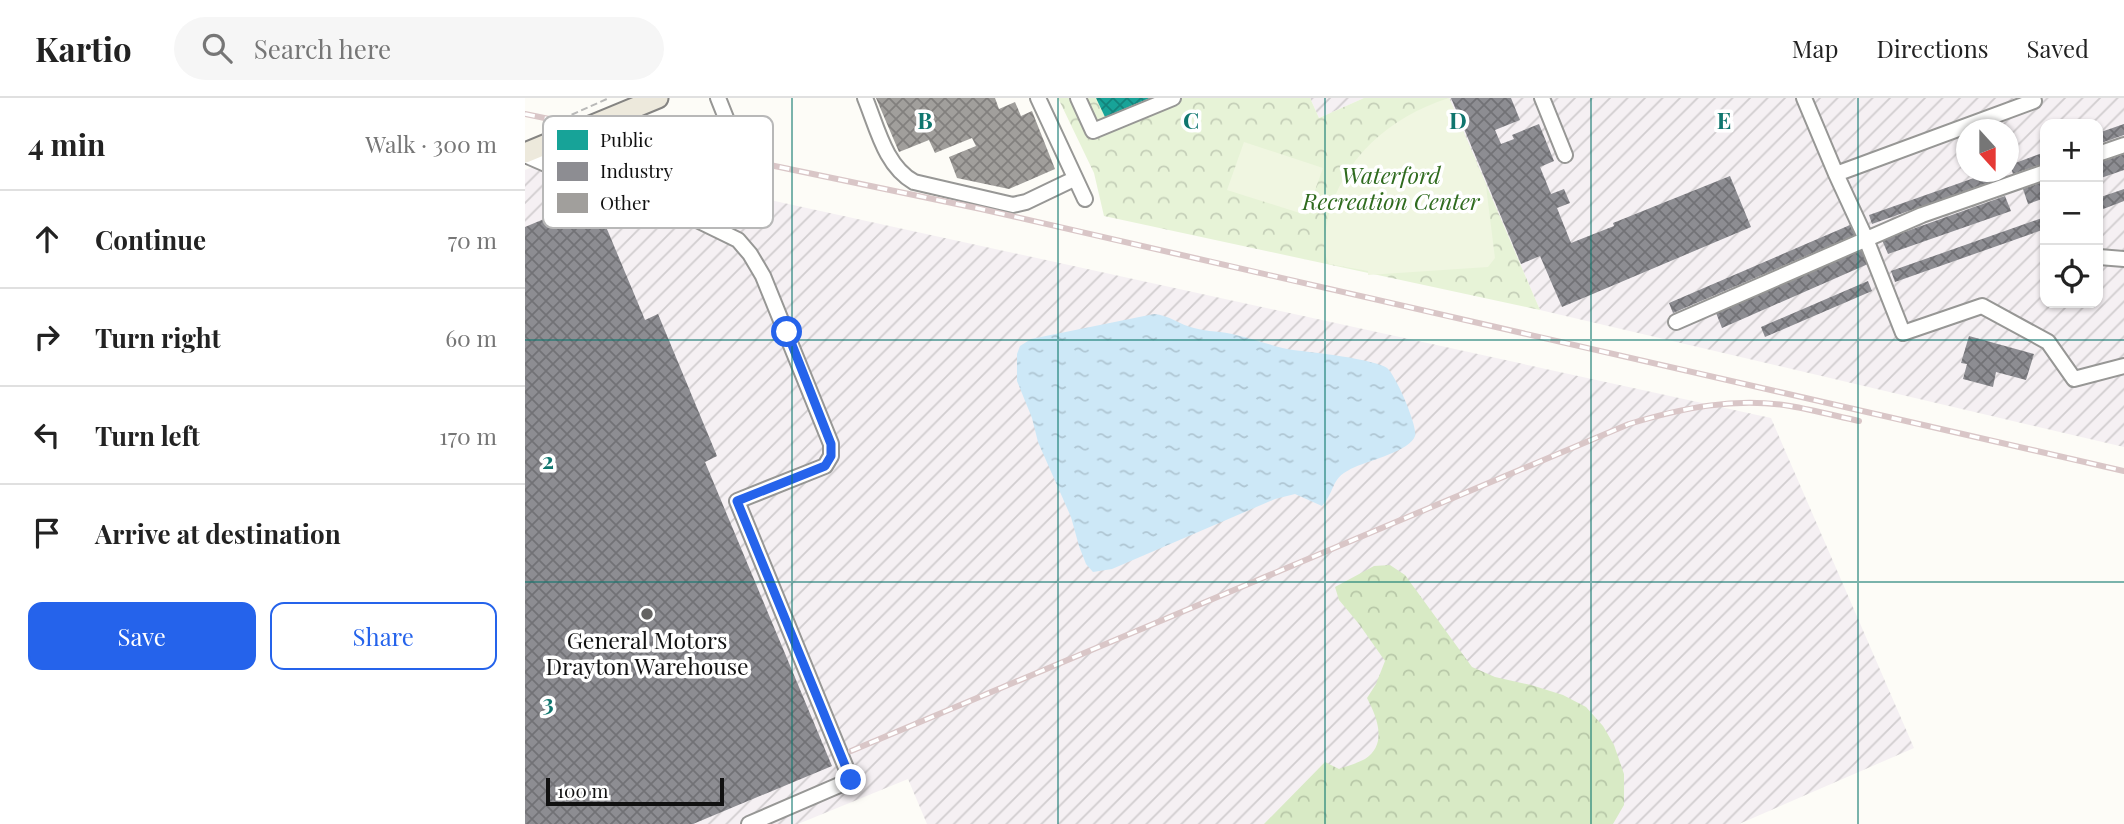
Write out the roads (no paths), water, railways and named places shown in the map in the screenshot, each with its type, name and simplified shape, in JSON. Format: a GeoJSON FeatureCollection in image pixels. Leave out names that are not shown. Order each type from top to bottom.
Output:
{"type":"FeatureCollection","features":[{"type":"Feature","properties":{"kind":"main road"},"geometry":{"type":"LineString","coordinates":[[615,116],[658,98]]}},
{"type":"Feature","properties":{"kind":"main road"},"geometry":{"type":"LineString","coordinates":[[525,154],[543,146]]}},
{"type":"Feature","properties":{"kind":"lane"},"geometry":{"type":"LineString","coordinates":[[718,98],[725,116]]}},
{"type":"Feature","properties":{"kind":"lane"},"geometry":{"type":"LineString","coordinates":[[865,98],[892,164],[913,182],[1013,205],[1026,202],[1075,179]]}},
{"type":"Feature","properties":{"kind":"lane"},"geometry":{"type":"LineString","coordinates":[[1038,98],[1085,199]]}},
{"type":"Feature","properties":{"kind":"lane"},"geometry":{"type":"LineString","coordinates":[[1078,98],[1093,131],[1173,98]]}},
{"type":"Feature","properties":{"kind":"lane"},"geometry":{"type":"LineString","coordinates":[[1542,98],[1565,155]]}},
{"type":"Feature","properties":{"kind":"lane"},"geometry":{"type":"LineString","coordinates":[[1804,98],[1866,239],[1903,333],[1982,306],[2048,342],[2074,379],[2124,366]]}},
{"type":"Feature","properties":{"kind":"lane"},"geometry":{"type":"LineString","coordinates":[[1836,174],[2034,101],[2033,98]]}},
{"type":"Feature","properties":{"kind":"lane"},"geometry":{"type":"LineString","coordinates":[[2103,152],[2124,145]]}},
{"type":"Feature","properties":{"kind":"lane"},"geometry":{"type":"LineString","coordinates":[[525,154],[543,162]]}},
{"type":"Feature","properties":{"kind":"lane"},"geometry":{"type":"LineString","coordinates":[[1676,322],[1922,215],[2040,174]]}},
{"type":"Feature","properties":{"kind":"lane"},"geometry":{"type":"LineString","coordinates":[[713,228],[738,240],[763,276],[831,444],[831,456],[825,466],[737,501],[851,780],[749,824]]}},
{"type":"Feature","properties":{"kind":"lane"},"geometry":{"type":"LineString","coordinates":[[2103,257],[2124,259]]}},
{"type":"Feature","properties":{"kind":"water"},"geometry":{"type":"Polygon","coordinates":[[[1154,314],[1189,327],[1231,334],[1286,349],[1342,356],[1387,368],[1410,412],[1415,436],[1406,446],[1341,475],[1322,506],[1295,494],[1275,499],[1112,569],[1093,572],[1086,564],[1071,517],[1038,442],[1032,418],[1017,381],[1017,354],[1020,346],[1031,339],[1154,314]]]}},
{"type":"Feature","properties":{"kind":"railway"},"geometry":{"type":"LineString","coordinates":[[525,114],[543,118]]}},
{"type":"Feature","properties":{"kind":"railway"},"geometry":{"type":"LineString","coordinates":[[773,166],[981,209],[2124,471]]}},
{"type":"Feature","properties":{"kind":"railway"},"geometry":{"type":"LineString","coordinates":[[851,751],[1629,424],[1689,409],[1749,403],[1790,406],[1859,421]]}},
{"type":"Feature","properties":{"kind":"place","name":"General Motors Drayton Warehouse"},"geometry":{"type":"Point","coordinates":[647,614]}},
{"type":"Feature","properties":{"kind":"park label","name":"Waterford Recreation Center"},"geometry":{"type":"Point","coordinates":[1391,187]}}]}
